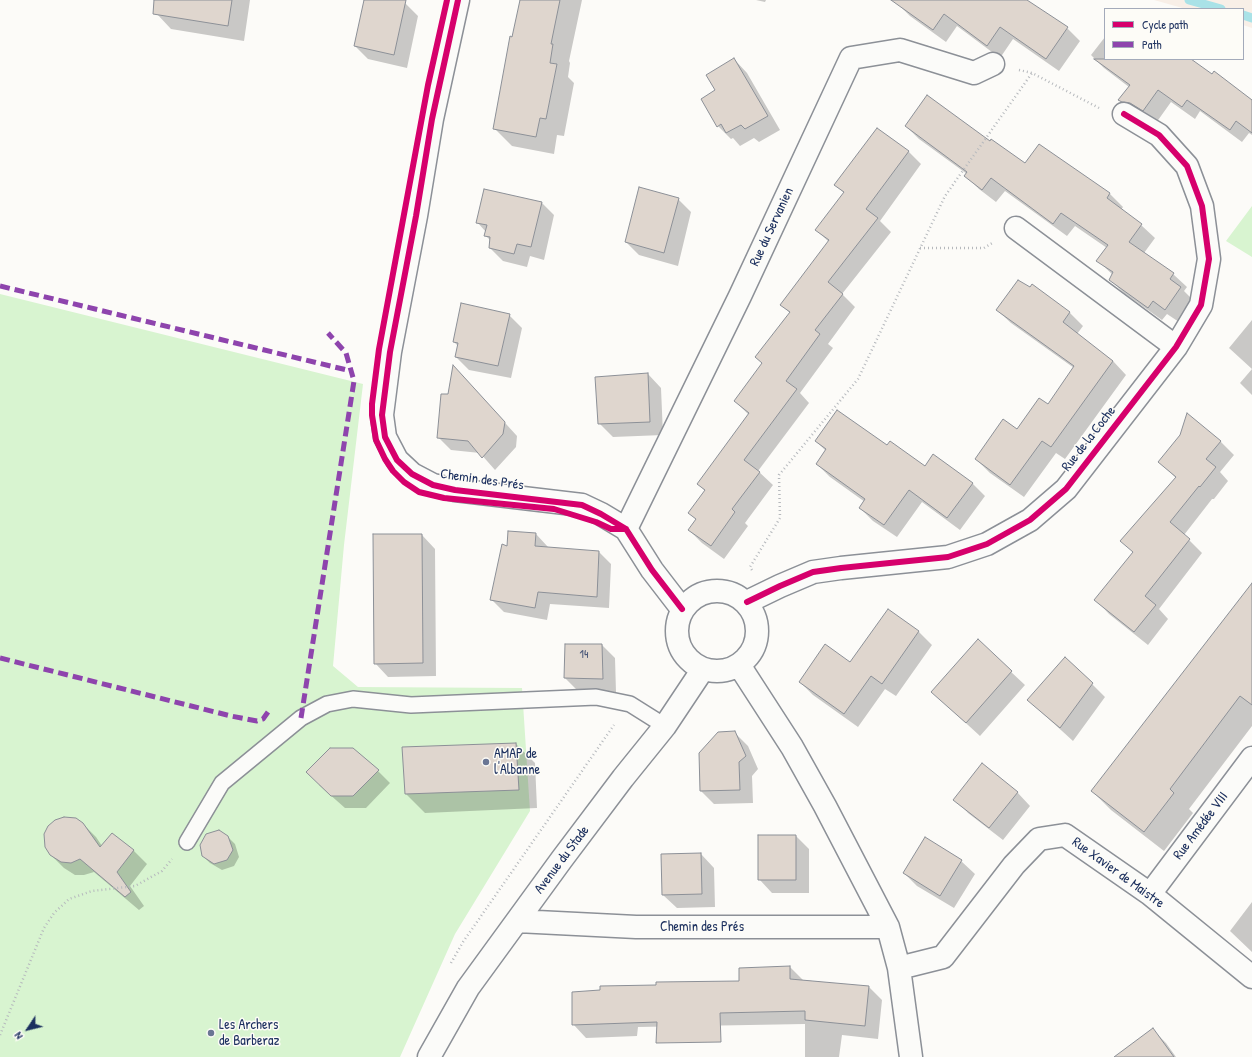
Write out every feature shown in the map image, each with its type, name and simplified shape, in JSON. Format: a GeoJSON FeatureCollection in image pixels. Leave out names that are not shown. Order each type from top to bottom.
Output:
{"type":"FeatureCollection","features":[{"type":"Feature","properties":{"kind":"street","name":"Chemin des Prés"},"geometry":{"type":"LineString","coordinates":[[458,0],[432,119],[416,216],[390,352],[382,415],[385,437],[397,460],[412,474],[432,486],[582,505],[601,514],[626,529],[652,570],[682,609]]}},
{"type":"Feature","properties":{"kind":"street","name":"Rue du Servanien"},"geometry":{"type":"LineString","coordinates":[[626,529],[740,296],[851,58],[900,50],[974,73],[993,64]]}},
{"type":"Feature","properties":{"kind":"street","name":"Rue de la Coche"},"geometry":{"type":"LineString","coordinates":[[746,602],[813,572],[948,558],[987,544],[1030,520],[1066,489],[1176,347],[1201,305],[1209,260],[1202,206],[1187,166],[1159,136],[1124,114]]}},
{"type":"Feature","properties":{"kind":"street"},"geometry":{"type":"LineString","coordinates":[[1016,228],[1176,347]]}},
{"type":"Feature","properties":{"kind":"street"},"geometry":{"type":"LineString","coordinates":[[719,590],[734,594],[746,602],[758,623],[758,636],[755,647],[748,657],[739,665],[728,670],[715,672],[703,669],[691,662],[682,651],[678,638],[677,625],[682,609],[691,600],[704,592],[719,590]]}},
{"type":"Feature","properties":{"kind":"street"},"geometry":{"type":"LineString","coordinates":[[739,665],[792,747],[825,806],[888,927],[899,968],[911,1057]]}},
{"type":"Feature","properties":{"kind":"street","name":"Avenue du Stade"},"geometry":{"type":"LineString","coordinates":[[429,1057],[468,988],[623,778],[665,726],[703,669]]}},
{"type":"Feature","properties":{"kind":"street","name":"Rue Amédée VIII"},"geometry":{"type":"LineString","coordinates":[[1150,894],[1252,758]]}},
{"type":"Feature","properties":{"kind":"street","name":"Rue Xavier de Maistre"},"geometry":{"type":"LineString","coordinates":[[899,968],[943,957],[1014,865],[1039,839],[1065,835],[1150,894],[1252,977]]}},
{"type":"Feature","properties":{"kind":"street","name":"Chemin des Prés"},"geometry":{"type":"LineString","coordinates":[[517,920],[636,927],[888,927]]}},
{"type":"Feature","properties":{"kind":"lane"},"geometry":{"type":"LineString","coordinates":[[187,842],[222,783],[301,718],[327,704],[353,699],[411,706],[596,697],[630,704],[665,726]]}},
{"type":"Feature","properties":{"kind":"path"},"geometry":{"type":"LineString","coordinates":[[993,64],[1032,73],[1095,107],[1124,114]]}},
{"type":"Feature","properties":{"kind":"path"},"geometry":{"type":"LineString","coordinates":[[767,592],[750,567],[780,518],[779,475],[858,378],[945,196],[1032,73]]}},
{"type":"Feature","properties":{"kind":"path"},"geometry":{"type":"LineString","coordinates":[[920,248],[984,248],[1016,228]]}},
{"type":"Feature","properties":{"kind":"path"},"geometry":{"type":"LineString","coordinates":[[448,969],[463,942],[630,704]]}},
{"type":"Feature","properties":{"kind":"path"},"geometry":{"type":"LineString","coordinates":[[0,1035],[44,928],[54,913],[69,899],[92,891],[135,886],[162,871],[187,842]]}},
{"type":"Feature","properties":{"kind":"shaded area"},"geometry":{"type":"Polygon","coordinates":[[[1154,0],[1252,0],[1252,28],[1244,25],[1244,8],[1182,8],[1154,0]]]}},
{"type":"Feature","properties":{"kind":"green space"},"geometry":{"type":"Polygon","coordinates":[[[1252,206],[1252,257],[1226,241],[1252,206]]]}},
{"type":"Feature","properties":{"kind":"green space"},"geometry":{"type":"Polygon","coordinates":[[[0,294],[363,384],[344,545],[333,666],[358,687],[522,688],[530,811],[455,934],[400,1057],[0,1057],[0,294]]]}},
{"type":"Feature","properties":{"kind":"building"},"geometry":{"type":"Polygon","coordinates":[[[154,0],[232,0],[228,26],[153,14],[154,0]]]}},
{"type":"Feature","properties":{"kind":"building"},"geometry":{"type":"Polygon","coordinates":[[[364,0],[406,0],[394,55],[354,46],[364,0]]]}},
{"type":"Feature","properties":{"kind":"building"},"geometry":{"type":"Polygon","coordinates":[[[520,0],[560,0],[551,44],[553,44],[550,63],[557,64],[546,119],[540,118],[536,137],[493,129],[510,36],[512,37],[520,0]]]}},
{"type":"Feature","properties":{"kind":"building"},"geometry":{"type":"Polygon","coordinates":[[[891,0],[1027,0],[1068,27],[1046,59],[1000,27],[987,46],[944,14],[933,30],[891,0]]]}},
{"type":"Feature","properties":{"kind":"building"},"geometry":{"type":"Polygon","coordinates":[[[734,58],[768,116],[745,129],[741,125],[726,133],[721,124],[717,127],[701,99],[715,90],[706,75],[734,58]]]}},
{"type":"Feature","properties":{"kind":"building"},"geometry":{"type":"Polygon","coordinates":[[[1094,59],[1192,60],[1212,74],[1214,71],[1252,100],[1252,133],[1236,121],[1230,130],[1187,100],[1182,107],[1158,90],[1143,111],[1130,103],[1118,100],[1130,85],[1094,59]]]}},
{"type":"Feature","properties":{"kind":"building"},"geometry":{"type":"Polygon","coordinates":[[[927,95],[990,141],[991,139],[1025,163],[1039,144],[1110,193],[1107,198],[1142,224],[1129,242],[1174,273],[1170,279],[1181,287],[1165,310],[1153,301],[1148,308],[1109,280],[1113,272],[1096,261],[1108,245],[1061,213],[1053,224],[991,178],[982,190],[964,176],[967,172],[905,126],[927,95]]]}},
{"type":"Feature","properties":{"kind":"building"},"geometry":{"type":"Polygon","coordinates":[[[877,128],[909,151],[866,209],[878,218],[828,282],[843,294],[815,330],[820,334],[786,381],[797,389],[744,460],[760,472],[732,509],[735,512],[711,546],[688,530],[696,519],[688,513],[705,490],[697,484],[749,413],[734,401],[762,363],[755,357],[790,312],[780,305],[829,240],[815,230],[844,192],[834,185],[877,128]]]}},
{"type":"Feature","properties":{"kind":"building"},"geometry":{"type":"Polygon","coordinates":[[[639,187],[679,198],[664,253],[625,242],[639,187]]]}},
{"type":"Feature","properties":{"kind":"building"},"geometry":{"type":"Polygon","coordinates":[[[484,189],[542,202],[531,247],[517,244],[514,254],[489,248],[490,237],[484,236],[487,225],[476,223],[484,189]]]}},
{"type":"Feature","properties":{"kind":"building"},"geometry":{"type":"Polygon","coordinates":[[[1018,280],[1030,287],[1032,284],[1070,312],[1063,322],[1113,361],[1051,447],[1042,441],[1010,485],[975,459],[1003,419],[1017,429],[1039,398],[1048,404],[1074,366],[996,310],[1018,280]]]}},
{"type":"Feature","properties":{"kind":"building"},"geometry":{"type":"Polygon","coordinates":[[[461,303],[510,314],[498,366],[455,357],[458,343],[453,342],[461,303]]]}},
{"type":"Feature","properties":{"kind":"building"},"geometry":{"type":"Polygon","coordinates":[[[453,365],[505,422],[503,434],[482,458],[468,441],[437,438],[441,394],[448,394],[453,365]]]}},
{"type":"Feature","properties":{"kind":"building"},"geometry":{"type":"Polygon","coordinates":[[[648,373],[650,422],[598,424],[595,377],[648,373]]]}},
{"type":"Feature","properties":{"kind":"building"},"geometry":{"type":"Polygon","coordinates":[[[837,410],[887,445],[890,441],[925,466],[933,454],[973,483],[947,518],[909,490],[884,525],[859,508],[865,499],[816,464],[826,449],[815,441],[837,410]]]}},
{"type":"Feature","properties":{"kind":"building"},"geometry":{"type":"Polygon","coordinates":[[[1187,413],[1221,441],[1206,459],[1216,467],[1170,522],[1190,539],[1145,596],[1156,605],[1134,632],[1094,600],[1133,552],[1120,541],[1176,477],[1158,462],[1180,435],[1187,413]]]}},
{"type":"Feature","properties":{"kind":"building"},"geometry":{"type":"Polygon","coordinates":[[[508,531],[536,533],[535,546],[599,551],[597,597],[538,592],[535,608],[490,600],[502,544],[507,546],[508,531]]]}},
{"type":"Feature","properties":{"kind":"building"},"geometry":{"type":"Polygon","coordinates":[[[373,534],[422,534],[423,663],[374,664],[373,534]]]}},
{"type":"Feature","properties":{"kind":"building"},"geometry":{"type":"Polygon","coordinates":[[[1252,583],[1252,705],[1240,696],[1170,789],[1174,793],[1144,832],[1091,791],[1252,583]]]}},
{"type":"Feature","properties":{"kind":"building"},"geometry":{"type":"Polygon","coordinates":[[[888,609],[919,631],[882,684],[871,676],[844,714],[799,682],[825,644],[850,662],[888,609]]]}},
{"type":"Feature","properties":{"kind":"building"},"geometry":{"type":"Polygon","coordinates":[[[978,639],[1012,671],[966,723],[931,692],[978,639]]]}},
{"type":"Feature","properties":{"kind":"building"},"geometry":{"type":"Polygon","coordinates":[[[565,644],[602,644],[603,679],[564,678],[565,644]]]}},
{"type":"Feature","properties":{"kind":"building"},"geometry":{"type":"Polygon","coordinates":[[[1065,657],[1093,683],[1060,728],[1027,700],[1065,657]]]}},
{"type":"Feature","properties":{"kind":"building"},"geometry":{"type":"Polygon","coordinates":[[[735,731],[746,756],[739,762],[740,790],[700,791],[699,753],[718,732],[735,731]]]}},
{"type":"Feature","properties":{"kind":"building"},"geometry":{"type":"Polygon","coordinates":[[[516,743],[519,790],[405,794],[402,747],[516,743]]]}},
{"type":"Feature","properties":{"kind":"building"},"geometry":{"type":"Polygon","coordinates":[[[330,748],[353,748],[379,770],[353,796],[331,796],[306,772],[330,748]]]}},
{"type":"Feature","properties":{"kind":"building"},"geometry":{"type":"Polygon","coordinates":[[[982,763],[1018,792],[989,828],[953,800],[982,763]]]}},
{"type":"Feature","properties":{"kind":"building"},"geometry":{"type":"Polygon","coordinates":[[[64,817],[76,818],[83,823],[100,847],[112,833],[134,850],[117,872],[131,892],[125,897],[80,859],[71,863],[61,862],[50,855],[45,847],[44,834],[48,826],[55,820],[64,817]]]}},
{"type":"Feature","properties":{"kind":"building"},"geometry":{"type":"Polygon","coordinates":[[[219,830],[228,836],[233,850],[227,860],[214,864],[202,856],[200,845],[206,834],[219,830]]]}},
{"type":"Feature","properties":{"kind":"building"},"geometry":{"type":"Polygon","coordinates":[[[758,835],[796,835],[796,880],[758,880],[758,835]]]}},
{"type":"Feature","properties":{"kind":"building"},"geometry":{"type":"Polygon","coordinates":[[[925,837],[962,860],[940,896],[903,873],[925,837]]]}},
{"type":"Feature","properties":{"kind":"building"},"geometry":{"type":"Polygon","coordinates":[[[701,853],[702,894],[662,895],[661,854],[701,853]]]}},
{"type":"Feature","properties":{"kind":"building"},"geometry":{"type":"Polygon","coordinates":[[[790,966],[790,979],[869,986],[865,1026],[805,1020],[805,1011],[720,1013],[721,1042],[656,1043],[657,1022],[572,1025],[572,992],[600,990],[600,986],[656,985],[656,982],[739,981],[739,968],[790,966]]]}},
{"type":"Feature","properties":{"kind":"building"},"geometry":{"type":"Polygon","coordinates":[[[1153,1028],[1174,1057],[1114,1057],[1153,1028]]]}},
{"type":"Feature","properties":{"kind":"waterway"},"geometry":{"type":"LineString","coordinates":[[1189,0],[1217,8]]}},
{"type":"Feature","properties":{"kind":"waterway"},"geometry":{"type":"LineString","coordinates":[[1244,15],[1252,18]]}},
{"type":"Feature","properties":{"kind":"marked path"},"geometry":{"type":"LineString","coordinates":[[0,286],[351,371]]}},
{"type":"Feature","properties":{"kind":"marked path"},"geometry":{"type":"LineString","coordinates":[[301,718],[354,381],[346,353],[328,333]]}},
{"type":"Feature","properties":{"kind":"marked path"},"geometry":{"type":"LineString","coordinates":[[0,658],[231,716],[257,721],[263,719],[268,712]]}},
{"type":"Feature","properties":{"kind":"cycle path"},"geometry":{"type":"LineString","coordinates":[[447,0],[428,85],[379,349],[372,404],[372,415],[376,440],[385,459],[393,471],[404,482],[419,492],[444,498],[554,509],[596,522],[611,529],[626,529]]}},
{"type":"Feature","properties":{"kind":"cycle path"},"geometry":{"type":"LineString","coordinates":[[458,0],[432,119],[416,216],[390,352],[382,415],[385,437],[397,460],[412,474],[433,485],[455,490],[582,505],[601,514],[626,529],[652,570],[682,609]]}},
{"type":"Feature","properties":{"kind":"cycle path"},"geometry":{"type":"LineString","coordinates":[[747,602],[813,572],[948,557],[987,544],[1030,520],[1066,489],[1176,347],[1201,305],[1209,259],[1202,206],[1187,166],[1159,135],[1124,114]]}},
{"type":"Feature","properties":{"kind":"place","name":"AMAP de l'Albanne"},"geometry":{"type":"Point","coordinates":[486,762]}},
{"type":"Feature","properties":{"kind":"place","name":"Les Archers de Barberaz"},"geometry":{"type":"Point","coordinates":[211,1033]}}]}
